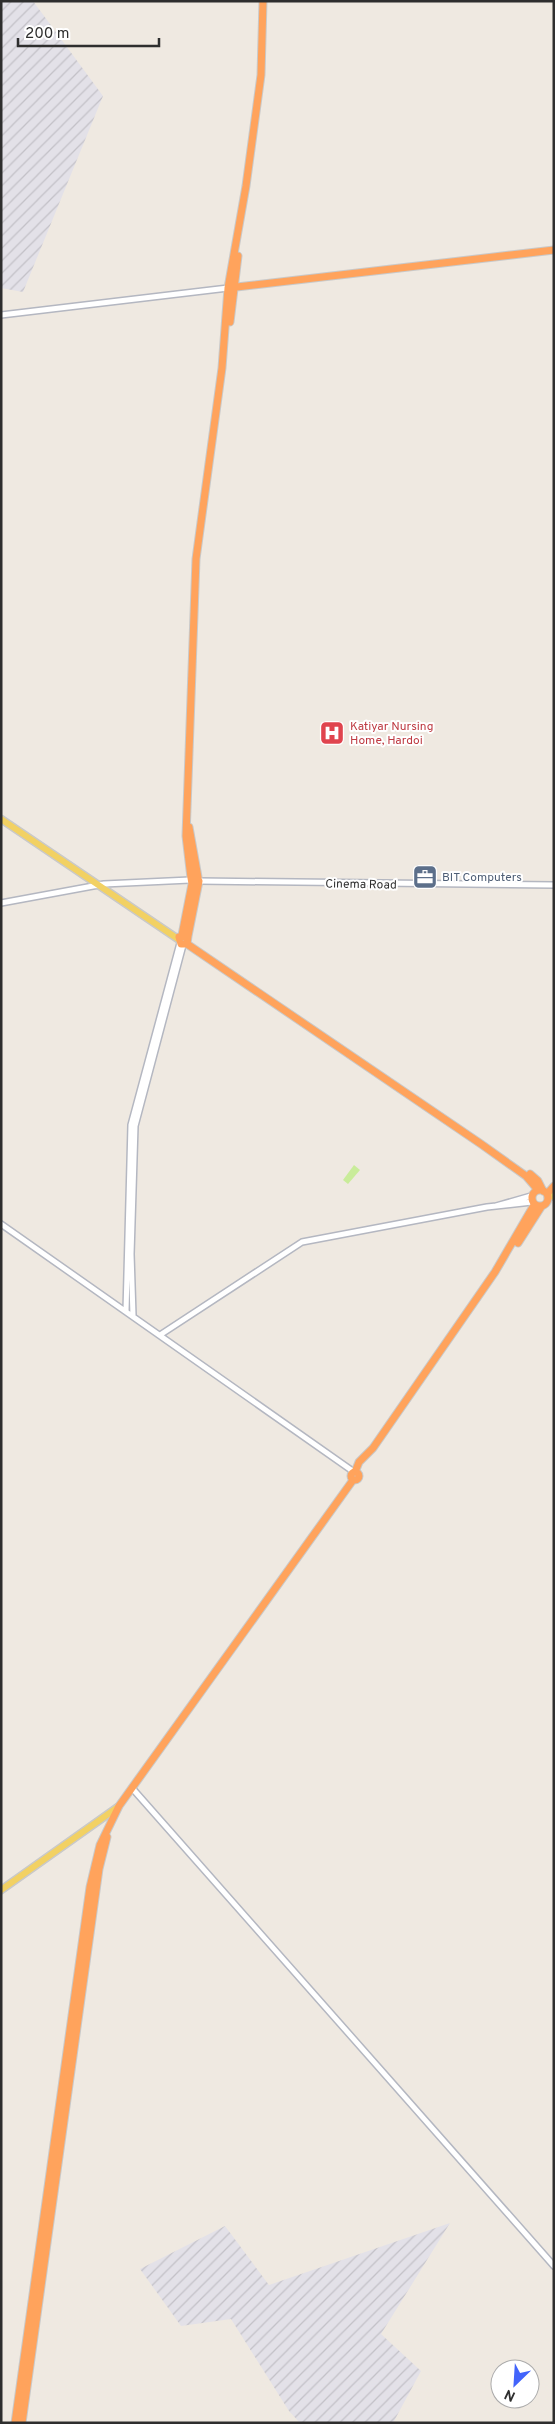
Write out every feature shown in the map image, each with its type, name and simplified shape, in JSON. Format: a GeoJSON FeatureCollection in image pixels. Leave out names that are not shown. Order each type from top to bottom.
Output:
{"type":"FeatureCollection","features":[{"type":"Feature","properties":{"kind":"highway"},"geometry":{"type":"LineString","coordinates":[[263,1],[262,65],[242,211],[243,222],[231,288],[226,355],[222,368],[196,560],[189,707],[188,825],[192,836],[194,881],[183,940],[526,1176],[546,1194],[547,1202],[535,1202]]}},
{"type":"Feature","properties":{"kind":"highway"},"geometry":{"type":"LineString","coordinates":[[231,288],[554,250]]}},
{"type":"Feature","properties":{"kind":"highway"},"geometry":{"type":"LineString","coordinates":[[15,2423],[90,1888],[100,1845],[119,1806],[353,1480],[359,1478],[358,1473],[355,1472],[359,1462],[373,1448],[495,1272],[535,1202],[554,1186]]}},
{"type":"Feature","properties":{"kind":"highway"},"geometry":{"type":"LineString","coordinates":[[22,2423],[98,1869],[108,1829]]}},
{"type":"Feature","properties":{"kind":"main road"},"geometry":{"type":"LineString","coordinates":[[1,815],[109,891],[183,940]]}},
{"type":"Feature","properties":{"kind":"main road"},"geometry":{"type":"LineString","coordinates":[[1,819],[102,885]]}},
{"type":"Feature","properties":{"kind":"main road"},"geometry":{"type":"LineString","coordinates":[[1,1890],[119,1806]]}},
{"type":"Feature","properties":{"kind":"street"},"geometry":{"type":"LineString","coordinates":[[1,315],[231,288]]}},
{"type":"Feature","properties":{"kind":"street","name":"Cinema Road"},"geometry":{"type":"LineString","coordinates":[[1,903],[102,885],[194,881],[554,885]]}},
{"type":"Feature","properties":{"kind":"street"},"geometry":{"type":"LineString","coordinates":[[126,1311],[131,1126],[183,940]]}},
{"type":"Feature","properties":{"kind":"street"},"geometry":{"type":"LineString","coordinates":[[133,1315],[131,1254],[135,1126],[183,940]]}},
{"type":"Feature","properties":{"kind":"street"},"geometry":{"type":"LineString","coordinates":[[160,1335],[302,1242],[496,1206],[535,1202]]}},
{"type":"Feature","properties":{"kind":"street"},"geometry":{"type":"LineString","coordinates":[[1,1224],[355,1472]]}},
{"type":"Feature","properties":{"kind":"street"},"geometry":{"type":"LineString","coordinates":[[132,1788],[554,2266]]}},
{"type":"Feature","properties":{"kind":"shaded area"},"geometry":{"type":"Polygon","coordinates":[[[1,1],[33,1],[103,96],[23,292],[1,288],[1,1]]]}},
{"type":"Feature","properties":{"kind":"shaded area"},"geometry":{"type":"Polygon","coordinates":[[[450,2223],[381,2334],[421,2371],[393,2423],[300,2423],[289,2411],[231,2319],[181,2326],[140,2269],[225,2226],[269,2285],[450,2223]]]}},
{"type":"Feature","properties":{"kind":"green space"},"geometry":{"type":"Polygon","coordinates":[[[354,1165],[360,1170],[348,1184],[343,1180],[354,1165]]]}},
{"type":"Feature","properties":{"kind":"place","name":"Katiyar Nursing Home, Hardoi"},"geometry":{"type":"Point","coordinates":[332,733]}},
{"type":"Feature","properties":{"kind":"place","name":"BIT Computers"},"geometry":{"type":"Point","coordinates":[425,877]}}]}
